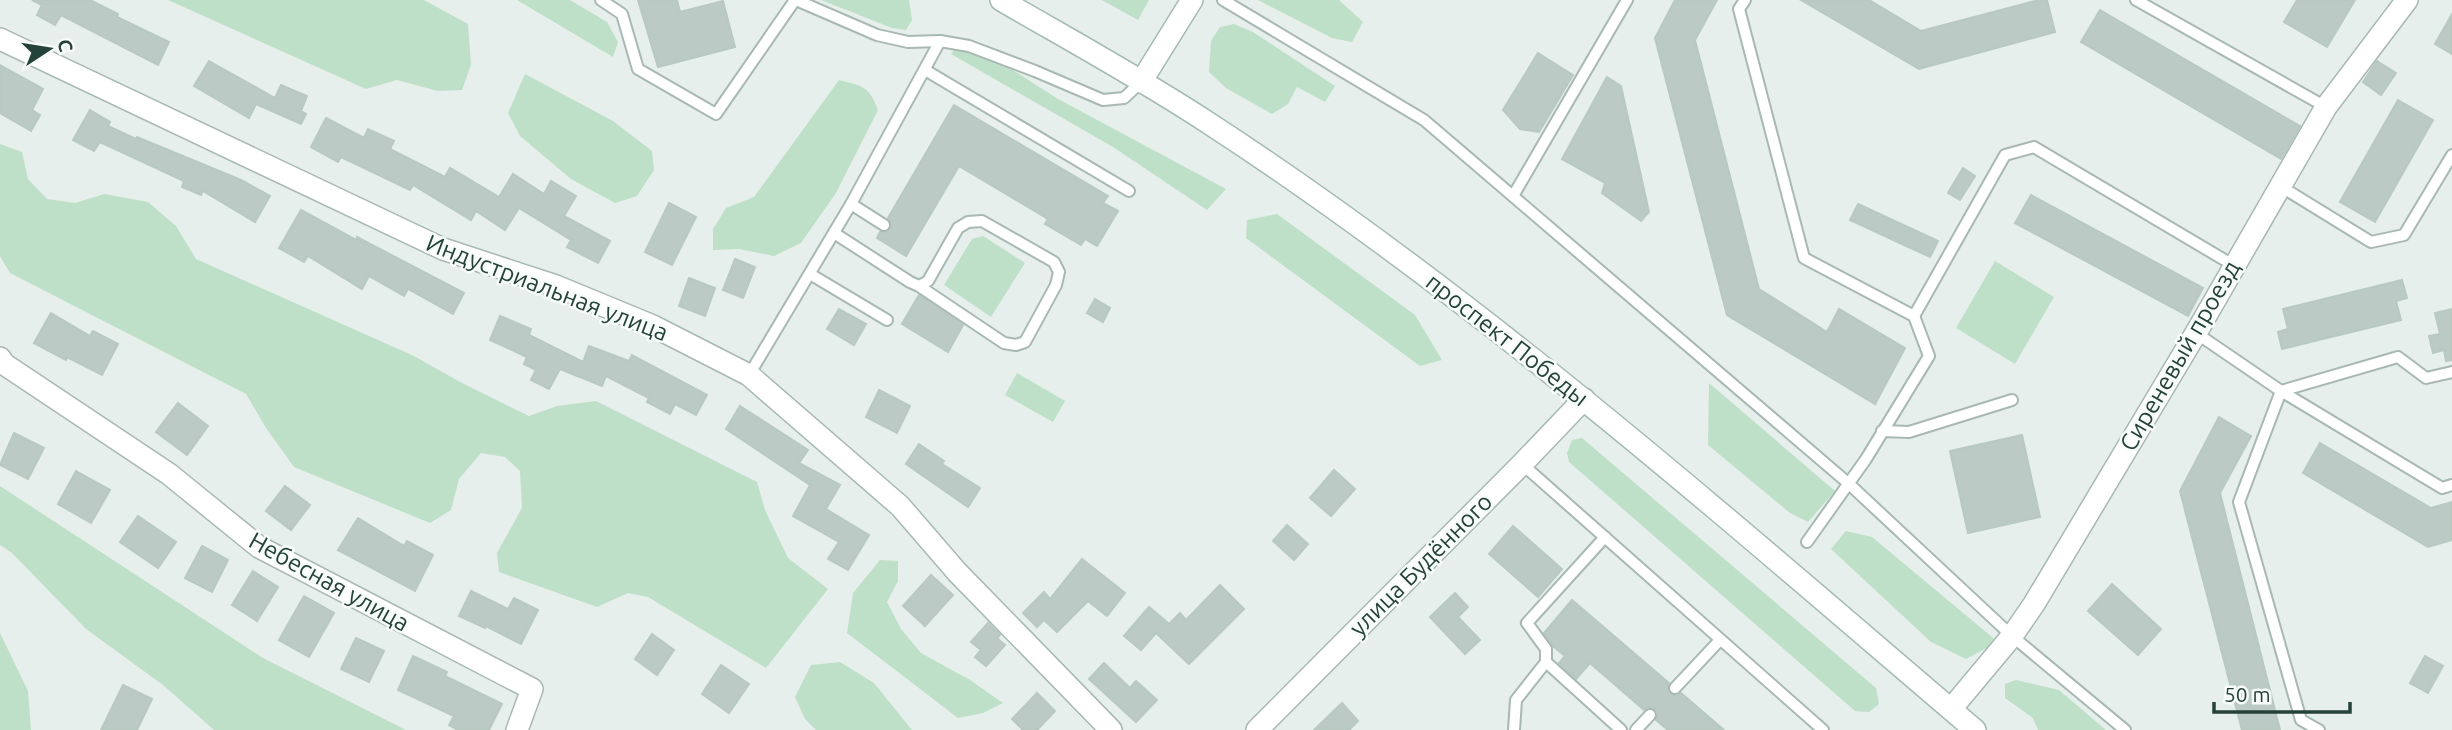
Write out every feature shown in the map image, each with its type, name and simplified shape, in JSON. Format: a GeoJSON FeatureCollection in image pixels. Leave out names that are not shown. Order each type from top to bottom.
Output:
{"type":"FeatureCollection","features":[{"type":"Feature","properties":{"kind":"street","name":"проспект Победы"},"geometry":{"type":"LineString","coordinates":[[1001,0],[1207,121],[1385,246],[1584,398],[1975,730]]}},
{"type":"Feature","properties":{"kind":"street"},"geometry":{"type":"LineString","coordinates":[[1141,82],[1192,0]]}},
{"type":"Feature","properties":{"kind":"street","name":"Сиреневый проезд"},"geometry":{"type":"LineString","coordinates":[[1951,709],[2012,636],[2034,604],[2196,333],[2326,107],[2407,0]]}},
{"type":"Feature","properties":{"kind":"street","name":"Индустриальная улица"},"geometry":{"type":"LineString","coordinates":[[0,39],[443,249],[556,286],[641,321],[749,376],[900,506],[957,572],[1111,730]]}},
{"type":"Feature","properties":{"kind":"street","name":"Небесная улица"},"geometry":{"type":"LineString","coordinates":[[0,358],[4,364],[169,474],[259,547],[532,689],[517,730]]}},
{"type":"Feature","properties":{"kind":"street","name":"улица Будённого"},"geometry":{"type":"LineString","coordinates":[[1257,730],[1522,464],[1584,398]]}},
{"type":"Feature","properties":{"kind":"lane"},"geometry":{"type":"LineString","coordinates":[[601,0],[622,14],[638,69],[716,114],[795,0],[877,34],[908,42],[940,41],[969,46],[1103,100],[1124,99],[1141,82]]}},
{"type":"Feature","properties":{"kind":"lane"},"geometry":{"type":"LineString","coordinates":[[1223,0],[1424,120],[1848,483],[2012,636],[2125,730]]}},
{"type":"Feature","properties":{"kind":"lane"},"geometry":{"type":"LineString","coordinates":[[1513,196],[1627,0]]}},
{"type":"Feature","properties":{"kind":"lane"},"geometry":{"type":"LineString","coordinates":[[1745,0],[1739,9],[1804,258],[1914,316],[1929,356],[1848,483],[1807,541]]}},
{"type":"Feature","properties":{"kind":"lane"},"geometry":{"type":"LineString","coordinates":[[2136,0],[2326,107]]}},
{"type":"Feature","properties":{"kind":"lane"},"geometry":{"type":"LineString","coordinates":[[749,376],[851,204],[940,41]]}},
{"type":"Feature","properties":{"kind":"lane"},"geometry":{"type":"LineString","coordinates":[[925,70],[1129,191]]}},
{"type":"Feature","properties":{"kind":"lane"},"geometry":{"type":"LineString","coordinates":[[1914,316],[2005,155],[2034,147],[2233,265]]}},
{"type":"Feature","properties":{"kind":"lane"},"geometry":{"type":"LineString","coordinates":[[2280,186],[2371,242],[2404,234],[2452,155]]}},
{"type":"Feature","properties":{"kind":"lane"},"geometry":{"type":"LineString","coordinates":[[851,204],[884,225]]}},
{"type":"Feature","properties":{"kind":"lane"},"geometry":{"type":"LineString","coordinates":[[834,233],[1004,343],[1016,345],[1025,342],[1056,285],[1059,272],[1054,262],[982,221],[968,222],[958,228],[928,281],[919,286]]}},
{"type":"Feature","properties":{"kind":"lane"},"geometry":{"type":"LineString","coordinates":[[810,274],[887,320]]}},
{"type":"Feature","properties":{"kind":"lane"},"geometry":{"type":"LineString","coordinates":[[2196,333],[2281,391],[2442,488],[2452,485]]}},
{"type":"Feature","properties":{"kind":"lane"},"geometry":{"type":"LineString","coordinates":[[2281,391],[2398,357],[2426,378],[2452,372]]}},
{"type":"Feature","properties":{"kind":"lane"},"geometry":{"type":"LineString","coordinates":[[2281,391],[2239,502],[2301,720],[2319,730]]}},
{"type":"Feature","properties":{"kind":"lane"},"geometry":{"type":"LineString","coordinates":[[1882,431],[1909,432],[2012,400]]}},
{"type":"Feature","properties":{"kind":"lane"},"geometry":{"type":"LineString","coordinates":[[1522,464],[1823,730]]}},
{"type":"Feature","properties":{"kind":"lane"},"geometry":{"type":"LineString","coordinates":[[1514,730],[1516,700],[1546,662],[1546,649],[1527,623],[1605,537]]}},
{"type":"Feature","properties":{"kind":"lane"},"geometry":{"type":"LineString","coordinates":[[1675,688],[1720,640]]}},
{"type":"Feature","properties":{"kind":"lane"},"geometry":{"type":"LineString","coordinates":[[1546,662],[1621,730]]}},
{"type":"Feature","properties":{"kind":"lane"},"geometry":{"type":"LineString","coordinates":[[1636,730],[1650,715]]}},
{"type":"Feature","properties":{"kind":"green space"},"geometry":{"type":"Polygon","coordinates":[[[168,0],[424,0],[468,24],[471,65],[462,90],[438,91],[397,80],[366,89],[168,0]]]}},
{"type":"Feature","properties":{"kind":"green space"},"geometry":{"type":"Polygon","coordinates":[[[517,0],[570,0],[607,22],[618,42],[613,57],[517,0]]]}},
{"type":"Feature","properties":{"kind":"green space"},"geometry":{"type":"Polygon","coordinates":[[[821,0],[909,0],[912,20],[906,30],[892,28],[821,0]]]}},
{"type":"Feature","properties":{"kind":"green space"},"geometry":{"type":"Polygon","coordinates":[[[1102,0],[1149,0],[1138,20],[1102,0]]]}},
{"type":"Feature","properties":{"kind":"green space"},"geometry":{"type":"Polygon","coordinates":[[[1258,0],[1339,0],[1363,22],[1352,42],[1332,38],[1258,0]]]}},
{"type":"Feature","properties":{"kind":"green space"},"geometry":{"type":"Polygon","coordinates":[[[1234,24],[1253,32],[1335,86],[1325,102],[1297,87],[1288,104],[1272,114],[1226,88],[1209,72],[1211,41],[1220,27],[1234,24]]]}},
{"type":"Feature","properties":{"kind":"green space"},"geometry":{"type":"Polygon","coordinates":[[[963,38],[1058,99],[1226,189],[1207,210],[1113,147],[951,54],[963,38]]]}},
{"type":"Feature","properties":{"kind":"green space"},"geometry":{"type":"Polygon","coordinates":[[[525,74],[613,121],[652,151],[654,170],[637,196],[615,203],[571,179],[520,136],[508,113],[525,74]]]}},
{"type":"Feature","properties":{"kind":"green space"},"geometry":{"type":"Polygon","coordinates":[[[839,80],[864,88],[878,110],[836,193],[801,243],[774,256],[739,249],[713,250],[713,229],[726,208],[754,197],[839,80]]]}},
{"type":"Feature","properties":{"kind":"green space"},"geometry":{"type":"Polygon","coordinates":[[[0,144],[22,152],[28,179],[47,199],[75,203],[104,194],[148,202],[176,226],[196,259],[414,356],[529,416],[557,406],[596,401],[757,482],[765,510],[788,558],[828,589],[766,668],[648,597],[628,593],[597,607],[499,572],[497,553],[522,508],[520,471],[505,457],[481,453],[459,479],[451,510],[430,523],[294,467],[246,394],[10,273],[0,256],[0,144]]]}},
{"type":"Feature","properties":{"kind":"green space"},"geometry":{"type":"Polygon","coordinates":[[[1277,214],[1415,315],[1442,360],[1420,366],[1246,238],[1247,220],[1277,214]]]}},
{"type":"Feature","properties":{"kind":"green space"},"geometry":{"type":"Polygon","coordinates":[[[983,236],[1025,263],[991,317],[944,285],[972,239],[983,236]]]}},
{"type":"Feature","properties":{"kind":"green space"},"geometry":{"type":"Polygon","coordinates":[[[1995,261],[2054,297],[2015,364],[1956,328],[1995,261]]]}},
{"type":"Feature","properties":{"kind":"green space"},"geometry":{"type":"Polygon","coordinates":[[[1017,373],[1065,401],[1053,422],[1005,395],[1017,373]]]}},
{"type":"Feature","properties":{"kind":"green space"},"geometry":{"type":"Polygon","coordinates":[[[1709,383],[1835,491],[1808,522],[1790,513],[1708,445],[1709,383]]]}},
{"type":"Feature","properties":{"kind":"green space"},"geometry":{"type":"Polygon","coordinates":[[[1582,438],[1876,688],[1879,704],[1869,712],[1855,711],[1569,462],[1567,453],[1572,440],[1582,438]]]}},
{"type":"Feature","properties":{"kind":"green space"},"geometry":{"type":"Polygon","coordinates":[[[0,486],[263,658],[406,730],[214,730],[163,685],[86,629],[12,553],[0,545],[0,486]]]}},
{"type":"Feature","properties":{"kind":"green space"},"geometry":{"type":"Polygon","coordinates":[[[1846,531],[1872,537],[1998,642],[1966,659],[1931,642],[1831,549],[1846,531]]]}},
{"type":"Feature","properties":{"kind":"green space"},"geometry":{"type":"Polygon","coordinates":[[[880,560],[898,561],[898,581],[887,602],[901,629],[921,653],[970,680],[1003,703],[983,713],[958,718],[847,633],[853,593],[880,560]]]}},
{"type":"Feature","properties":{"kind":"green space"},"geometry":{"type":"Polygon","coordinates":[[[0,633],[28,691],[31,730],[0,730],[0,633]]]}},
{"type":"Feature","properties":{"kind":"green space"},"geometry":{"type":"Polygon","coordinates":[[[840,662],[874,683],[912,730],[816,730],[805,719],[795,697],[811,665],[840,662]]]}},
{"type":"Feature","properties":{"kind":"green space"},"geometry":{"type":"Polygon","coordinates":[[[2016,680],[2059,690],[2106,730],[2038,730],[2033,718],[2005,698],[2005,684],[2016,680]]]}},
{"type":"Feature","properties":{"kind":"building"},"geometry":{"type":"Polygon","coordinates":[[[32,0],[90,0],[118,14],[117,17],[169,42],[158,65],[61,15],[55,25],[37,15],[42,5],[32,0]]]}},
{"type":"Feature","properties":{"kind":"building"},"geometry":{"type":"Polygon","coordinates":[[[638,0],[677,0],[680,12],[723,1],[735,47],[658,67],[638,0]]]}},
{"type":"Feature","properties":{"kind":"building"},"geometry":{"type":"Polygon","coordinates":[[[1675,0],[1717,0],[1695,40],[1759,289],[1827,332],[1839,309],[1905,348],[1875,404],[1727,315],[1655,38],[1675,0]]]}},
{"type":"Feature","properties":{"kind":"building"},"geometry":{"type":"Polygon","coordinates":[[[1801,0],[1869,0],[1921,31],[2047,0],[2055,32],[1919,69],[1801,0]]]}},
{"type":"Feature","properties":{"kind":"building"},"geometry":{"type":"Polygon","coordinates":[[[2297,0],[2355,0],[2327,47],[2284,22],[2297,0]]]}},
{"type":"Feature","properties":{"kind":"building"},"geometry":{"type":"Polygon","coordinates":[[[2100,10],[2300,126],[2281,159],[2081,42],[2100,10]]]}},
{"type":"Feature","properties":{"kind":"building"},"geometry":{"type":"Polygon","coordinates":[[[2452,14],[2452,54],[2435,44],[2452,14]]]}},
{"type":"Feature","properties":{"kind":"building"},"geometry":{"type":"Polygon","coordinates":[[[1538,53],[1573,75],[1539,132],[1520,129],[1503,110],[1538,53]]]}},
{"type":"Feature","properties":{"kind":"building"},"geometry":{"type":"Polygon","coordinates":[[[209,61],[275,98],[281,85],[307,96],[301,111],[306,114],[301,124],[256,104],[249,118],[194,86],[209,61]]]}},
{"type":"Feature","properties":{"kind":"building"},"geometry":{"type":"Polygon","coordinates":[[[2377,61],[2396,73],[2381,95],[2363,82],[2377,61]]]}},
{"type":"Feature","properties":{"kind":"building"},"geometry":{"type":"Polygon","coordinates":[[[0,65],[43,89],[32,110],[40,115],[31,131],[0,113],[0,65]]]}},
{"type":"Feature","properties":{"kind":"building"},"geometry":{"type":"Polygon","coordinates":[[[1607,77],[1621,86],[1649,212],[1641,221],[1602,193],[1605,183],[1562,159],[1607,77]]]}},
{"type":"Feature","properties":{"kind":"building"},"geometry":{"type":"Polygon","coordinates":[[[2398,100],[2433,120],[2375,222],[2340,202],[2398,100]]]}},
{"type":"Feature","properties":{"kind":"building"},"geometry":{"type":"Polygon","coordinates":[[[954,105],[1108,196],[1103,203],[1118,211],[1097,246],[1085,239],[1081,245],[1045,224],[1048,219],[959,166],[906,256],[877,238],[880,232],[891,229],[888,218],[954,105]]]}},
{"type":"Feature","properties":{"kind":"building"},"geometry":{"type":"Polygon","coordinates":[[[90,110],[110,122],[108,126],[241,180],[270,196],[255,222],[203,191],[201,195],[182,187],[184,181],[100,142],[94,151],[73,140],[90,110]]]}},
{"type":"Feature","properties":{"kind":"building"},"geometry":{"type":"Polygon","coordinates":[[[326,118],[364,138],[368,129],[394,141],[390,149],[445,177],[450,168],[499,197],[513,174],[544,194],[551,181],[576,196],[564,216],[610,241],[598,263],[567,247],[571,240],[519,208],[505,230],[476,211],[471,220],[413,185],[410,190],[341,157],[338,162],[311,147],[326,118]]]}},
{"type":"Feature","properties":{"kind":"building"},"geometry":{"type":"Polygon","coordinates":[[[1963,168],[1975,176],[1960,200],[1948,193],[1963,168]]]}},
{"type":"Feature","properties":{"kind":"building"},"geometry":{"type":"Polygon","coordinates":[[[2031,195],[2203,288],[2188,316],[2015,223],[2031,195]]]}},
{"type":"Feature","properties":{"kind":"building"},"geometry":{"type":"Polygon","coordinates":[[[669,203],[696,217],[672,265],[645,252],[669,203]]]}},
{"type":"Feature","properties":{"kind":"building"},"geometry":{"type":"Polygon","coordinates":[[[1858,204],[1938,241],[1930,257],[1850,220],[1858,204]]]}},
{"type":"Feature","properties":{"kind":"building"},"geometry":{"type":"Polygon","coordinates":[[[301,210],[464,293],[453,314],[408,289],[404,296],[369,276],[362,289],[308,256],[304,262],[279,248],[301,210]]]}},
{"type":"Feature","properties":{"kind":"building"},"geometry":{"type":"Polygon","coordinates":[[[735,259],[755,267],[743,298],[723,290],[735,259]]]}},
{"type":"Feature","properties":{"kind":"building"},"geometry":{"type":"Polygon","coordinates":[[[689,278],[715,288],[705,316],[679,306],[689,278]]]}},
{"type":"Feature","properties":{"kind":"building"},"geometry":{"type":"Polygon","coordinates":[[[2402,280],[2407,298],[2396,301],[2401,320],[2282,349],[2278,332],[2288,329],[2283,309],[2402,280]]]}},
{"type":"Feature","properties":{"kind":"building"},"geometry":{"type":"Polygon","coordinates":[[[919,295],[963,325],[948,352],[902,324],[919,295]]]}},
{"type":"Feature","properties":{"kind":"building"},"geometry":{"type":"Polygon","coordinates":[[[1095,299],[1110,308],[1103,322],[1087,313],[1095,299]]]}},
{"type":"Feature","properties":{"kind":"building"},"geometry":{"type":"Polygon","coordinates":[[[839,309],[866,324],[854,345],[827,329],[839,309]]]}},
{"type":"Feature","properties":{"kind":"building"},"geometry":{"type":"Polygon","coordinates":[[[2452,309],[2452,360],[2446,361],[2444,350],[2433,353],[2429,336],[2440,334],[2435,313],[2452,309]]]}},
{"type":"Feature","properties":{"kind":"building"},"geometry":{"type":"Polygon","coordinates":[[[51,313],[90,336],[93,331],[118,344],[102,375],[34,343],[51,313]]]}},
{"type":"Feature","properties":{"kind":"building"},"geometry":{"type":"Polygon","coordinates":[[[500,316],[531,329],[529,335],[583,362],[589,346],[629,361],[632,355],[707,395],[696,415],[675,404],[670,414],[647,402],[649,398],[606,376],[602,386],[560,369],[549,389],[531,380],[536,370],[524,364],[527,357],[490,340],[500,316]]]}},
{"type":"Feature","properties":{"kind":"building"},"geometry":{"type":"Polygon","coordinates":[[[879,390],[910,406],[897,433],[866,417],[879,390]]]}},
{"type":"Feature","properties":{"kind":"building"},"geometry":{"type":"Polygon","coordinates":[[[178,403],[208,426],[187,455],[156,432],[178,403]]]}},
{"type":"Feature","properties":{"kind":"building"},"geometry":{"type":"Polygon","coordinates":[[[740,406],[808,450],[799,463],[840,485],[826,509],[869,535],[848,570],[828,559],[839,542],[793,516],[810,485],[726,429],[740,406]]]}},
{"type":"Feature","properties":{"kind":"building"},"geometry":{"type":"Polygon","coordinates":[[[2219,417],[2251,436],[2220,493],[2280,730],[2242,730],[2180,491],[2219,417]]]}},
{"type":"Feature","properties":{"kind":"building"},"geometry":{"type":"Polygon","coordinates":[[[14,433],[44,448],[28,479],[0,465],[14,433]]]}},
{"type":"Feature","properties":{"kind":"building"},"geometry":{"type":"Polygon","coordinates":[[[2022,435],[2040,517],[1968,533],[1950,451],[2022,435]]]}},
{"type":"Feature","properties":{"kind":"building"},"geometry":{"type":"Polygon","coordinates":[[[2320,443],[2431,508],[2452,502],[2452,540],[2428,547],[2303,473],[2320,443]]]}},
{"type":"Feature","properties":{"kind":"building"},"geometry":{"type":"Polygon","coordinates":[[[919,444],[944,461],[942,464],[980,488],[968,507],[906,464],[919,444]]]}},
{"type":"Feature","properties":{"kind":"building"},"geometry":{"type":"Polygon","coordinates":[[[1334,470],[1355,489],[1331,516],[1310,498],[1334,470]]]}},
{"type":"Feature","properties":{"kind":"building"},"geometry":{"type":"Polygon","coordinates":[[[76,471],[110,490],[91,523],[58,504],[76,471]]]}},
{"type":"Feature","properties":{"kind":"building"},"geometry":{"type":"Polygon","coordinates":[[[285,486],[310,505],[291,530],[266,511],[285,486]]]}},
{"type":"Feature","properties":{"kind":"building"},"geometry":{"type":"Polygon","coordinates":[[[138,516],[176,542],[158,568],[120,542],[138,516]]]}},
{"type":"Feature","properties":{"kind":"building"},"geometry":{"type":"Polygon","coordinates":[[[358,518],[404,546],[407,541],[433,555],[415,591],[338,550],[358,518]]]}},
{"type":"Feature","properties":{"kind":"building"},"geometry":{"type":"Polygon","coordinates":[[[1287,525],[1308,544],[1294,560],[1273,541],[1287,525]]]}},
{"type":"Feature","properties":{"kind":"building"},"geometry":{"type":"Polygon","coordinates":[[[1513,526],[1562,569],[1538,597],[1489,554],[1513,526]]]}},
{"type":"Feature","properties":{"kind":"building"},"geometry":{"type":"Polygon","coordinates":[[[202,546],[228,560],[212,592],[185,578],[202,546]]]}},
{"type":"Feature","properties":{"kind":"building"},"geometry":{"type":"Polygon","coordinates":[[[1082,559],[1125,593],[1107,616],[1088,601],[1057,632],[1044,620],[1037,627],[1023,613],[1044,592],[1050,599],[1082,559]]]}},
{"type":"Feature","properties":{"kind":"building"},"geometry":{"type":"Polygon","coordinates":[[[253,571],[278,587],[257,621],[232,605],[253,571]]]}},
{"type":"Feature","properties":{"kind":"building"},"geometry":{"type":"Polygon","coordinates":[[[931,575],[953,595],[925,626],[903,606],[931,575]]]}},
{"type":"Feature","properties":{"kind":"building"},"geometry":{"type":"Polygon","coordinates":[[[2112,584],[2161,629],[2138,655],[2088,611],[2112,584]]]}},
{"type":"Feature","properties":{"kind":"building"},"geometry":{"type":"Polygon","coordinates":[[[1220,585],[1244,609],[1189,664],[1156,633],[1141,650],[1124,636],[1149,607],[1169,624],[1180,613],[1186,620],[1220,585]]]}},
{"type":"Feature","properties":{"kind":"building"},"geometry":{"type":"Polygon","coordinates":[[[471,591],[508,609],[514,598],[538,610],[521,644],[459,616],[471,591]]]}},
{"type":"Feature","properties":{"kind":"building"},"geometry":{"type":"Polygon","coordinates":[[[1455,593],[1468,607],[1458,617],[1480,640],[1465,654],[1430,617],[1455,593]]]}},
{"type":"Feature","properties":{"kind":"building"},"geometry":{"type":"Polygon","coordinates":[[[304,596],[334,613],[309,657],[279,640],[304,596]]]}},
{"type":"Feature","properties":{"kind":"building"},"geometry":{"type":"Polygon","coordinates":[[[1572,600],[1669,683],[1667,690],[1670,694],[1677,696],[1681,693],[1724,730],[1668,730],[1656,720],[1658,713],[1655,709],[1648,707],[1644,710],[1590,663],[1576,679],[1559,663],[1565,656],[1553,646],[1544,633],[1572,600]]]}},
{"type":"Feature","properties":{"kind":"building"},"geometry":{"type":"Polygon","coordinates":[[[988,623],[1000,635],[997,638],[1005,645],[986,666],[975,657],[981,650],[971,642],[988,623]]]}},
{"type":"Feature","properties":{"kind":"building"},"geometry":{"type":"Polygon","coordinates":[[[652,634],[674,650],[657,675],[635,659],[652,634]]]}},
{"type":"Feature","properties":{"kind":"building"},"geometry":{"type":"Polygon","coordinates":[[[356,638],[384,651],[369,682],[341,669],[356,638]]]}},
{"type":"Feature","properties":{"kind":"building"},"geometry":{"type":"Polygon","coordinates":[[[413,656],[447,672],[445,676],[502,704],[489,730],[458,730],[449,725],[454,716],[398,690],[413,656]]]}},
{"type":"Feature","properties":{"kind":"building"},"geometry":{"type":"Polygon","coordinates":[[[2425,656],[2443,666],[2428,693],[2410,683],[2425,656]]]}},
{"type":"Feature","properties":{"kind":"building"},"geometry":{"type":"Polygon","coordinates":[[[1104,663],[1130,688],[1136,681],[1157,700],[1136,722],[1089,679],[1104,663]]]}},
{"type":"Feature","properties":{"kind":"building"},"geometry":{"type":"Polygon","coordinates":[[[721,665],[749,684],[729,713],[702,694],[721,665]]]}},
{"type":"Feature","properties":{"kind":"building"},"geometry":{"type":"Polygon","coordinates":[[[123,685],[152,699],[137,730],[101,730],[123,685]]]}},
{"type":"Feature","properties":{"kind":"building"},"geometry":{"type":"Polygon","coordinates":[[[1037,693],[1055,711],[1037,730],[1023,730],[1012,719],[1037,693]]]}},
{"type":"Feature","properties":{"kind":"building"},"geometry":{"type":"Polygon","coordinates":[[[1342,703],[1358,721],[1349,730],[1314,730],[1342,703]]]}}]}
